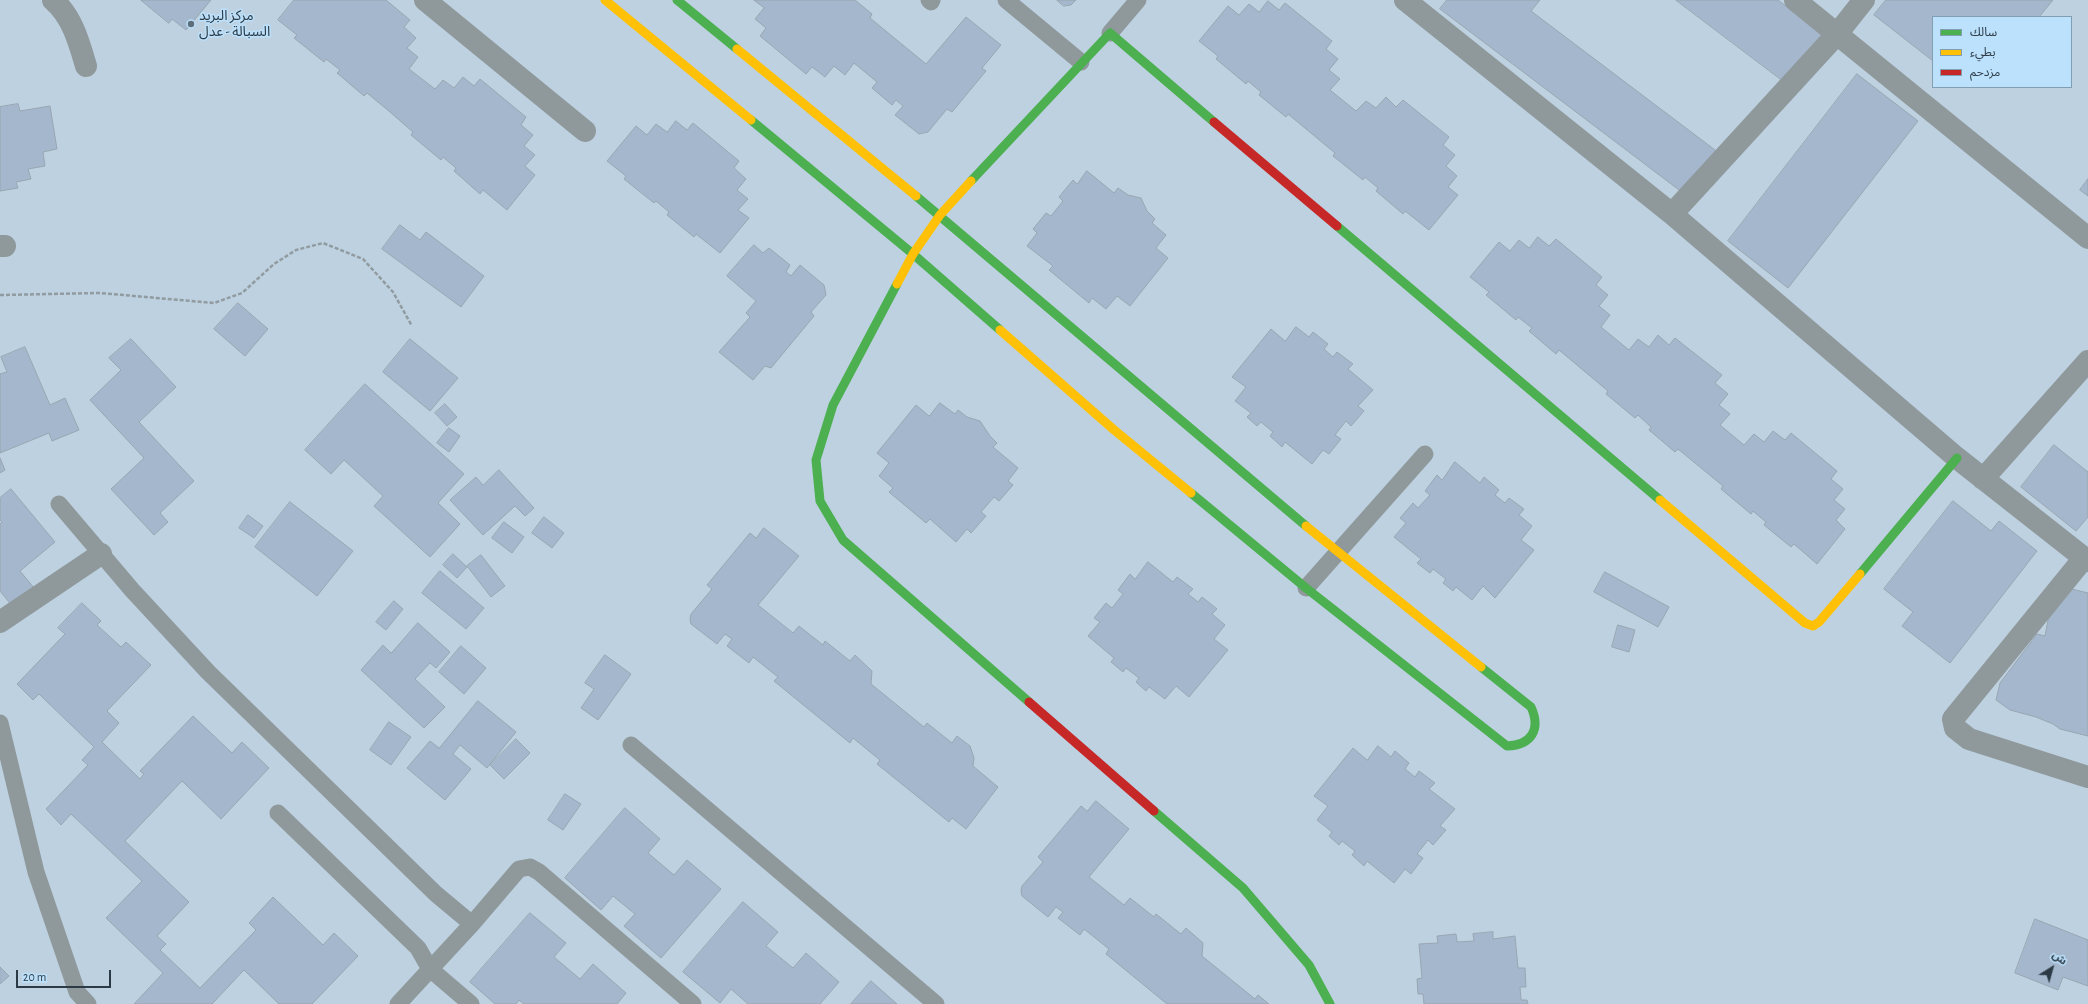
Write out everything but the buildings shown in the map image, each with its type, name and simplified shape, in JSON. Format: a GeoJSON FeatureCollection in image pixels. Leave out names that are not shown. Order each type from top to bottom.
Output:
{"type":"FeatureCollection","features":[{"type":"Feature","properties":{"kind":"street"},"geometry":{"type":"LineString","coordinates":[[53,0],[61,7],[76,34],[86,66]]}},
{"type":"Feature","properties":{"kind":"street"},"geometry":{"type":"LineString","coordinates":[[425,0],[585,131]]}},
{"type":"Feature","properties":{"kind":"street"},"geometry":{"type":"LineString","coordinates":[[605,0],[913,254],[1113,429],[1306,588],[1507,746],[1516,747],[1524,744],[1530,739],[1535,731],[1536,723],[1535,715],[1531,707],[1338,552],[940,215],[677,0]]}},
{"type":"Feature","properties":{"kind":"street"},"geometry":{"type":"LineString","coordinates":[[1405,0],[1672,214],[1957,458],[2086,559],[1953,719],[1955,728],[1969,739],[2088,777]]}},
{"type":"Feature","properties":{"kind":"street"},"geometry":{"type":"LineString","coordinates":[[1795,0],[2088,238]]}},
{"type":"Feature","properties":{"kind":"street"},"geometry":{"type":"LineString","coordinates":[[1672,214],[1837,34],[1864,0]]}},
{"type":"Feature","properties":{"kind":"street"},"geometry":{"type":"LineString","coordinates":[[1330,1004],[1309,965],[1243,888],[843,540],[820,501],[816,460],[834,405],[913,254],[940,215],[1081,62],[1110,34],[1805,623],[1813,626],[1819,622],[1957,458]]}},
{"type":"Feature","properties":{"kind":"street"},"geometry":{"type":"LineString","coordinates":[[1983,479],[2088,362]]}},
{"type":"Feature","properties":{"kind":"street"},"geometry":{"type":"LineString","coordinates":[[0,622],[101,554]]}},
{"type":"Feature","properties":{"kind":"lane"},"geometry":{"type":"LineString","coordinates":[[929,0],[931,2],[932,0]]}},
{"type":"Feature","properties":{"kind":"lane"},"geometry":{"type":"LineString","coordinates":[[1006,0],[1081,62]]}},
{"type":"Feature","properties":{"kind":"lane"},"geometry":{"type":"LineString","coordinates":[[1110,34],[1138,0]]}},
{"type":"Feature","properties":{"kind":"lane"},"geometry":{"type":"LineString","coordinates":[[1306,588],[1425,454]]}},
{"type":"Feature","properties":{"kind":"lane"},"geometry":{"type":"LineString","coordinates":[[59,504],[132,590],[208,672],[436,894],[472,924]]}},
{"type":"Feature","properties":{"kind":"lane"},"geometry":{"type":"LineString","coordinates":[[0,722],[36,872],[77,992],[88,1004]]}},
{"type":"Feature","properties":{"kind":"lane"},"geometry":{"type":"LineString","coordinates":[[631,746],[936,1004]]}},
{"type":"Feature","properties":{"kind":"lane"},"geometry":{"type":"LineString","coordinates":[[278,813],[418,948],[430,969],[471,1004]]}},
{"type":"Feature","properties":{"kind":"lane"},"geometry":{"type":"LineString","coordinates":[[398,1004],[472,924],[520,869],[530,867],[539,872],[693,1004]]}},
{"type":"Feature","properties":{"kind":"path"},"geometry":{"type":"LineString","coordinates":[[0,295],[100,293],[214,304],[242,293],[274,264],[296,250],[323,243],[363,259],[393,292],[412,326]]}},
{"type":"Feature","properties":{"kind":"traffic: fast"},"geometry":{"type":"LineString","coordinates":[[677,0],[737,49]]}},
{"type":"Feature","properties":{"kind":"traffic: fast"},"geometry":{"type":"LineString","coordinates":[[971,181],[1110,33],[1214,122]]}},
{"type":"Feature","properties":{"kind":"traffic: fast"},"geometry":{"type":"LineString","coordinates":[[751,120],[913,254],[1000,330]]}},
{"type":"Feature","properties":{"kind":"traffic: fast"},"geometry":{"type":"LineString","coordinates":[[916,196],[1306,526]]}},
{"type":"Feature","properties":{"kind":"traffic: fast"},"geometry":{"type":"LineString","coordinates":[[1337,226],[1660,500]]}},
{"type":"Feature","properties":{"kind":"traffic: fast"},"geometry":{"type":"LineString","coordinates":[[897,284],[833,405],[816,460],[820,501],[843,540],[1029,702]]}},
{"type":"Feature","properties":{"kind":"traffic: fast"},"geometry":{"type":"LineString","coordinates":[[1860,574],[1957,458]]}},
{"type":"Feature","properties":{"kind":"traffic: fast"},"geometry":{"type":"LineString","coordinates":[[1191,493],[1306,588],[1507,746],[1523,743],[1532,734],[1534,729],[1535,722],[1531,707],[1481,667]]}},
{"type":"Feature","properties":{"kind":"traffic: fast"},"geometry":{"type":"LineString","coordinates":[[1154,811],[1243,888],[1309,965],[1330,1004]]}},
{"type":"Feature","properties":{"kind":"traffic: slow"},"geometry":{"type":"LineString","coordinates":[[605,0],[751,120]]}},
{"type":"Feature","properties":{"kind":"traffic: slow"},"geometry":{"type":"LineString","coordinates":[[737,49],[916,196]]}},
{"type":"Feature","properties":{"kind":"traffic: slow"},"geometry":{"type":"LineString","coordinates":[[897,284],[913,254],[940,215],[971,181]]}},
{"type":"Feature","properties":{"kind":"traffic: slow"},"geometry":{"type":"LineString","coordinates":[[1000,330],[1113,429],[1191,493]]}},
{"type":"Feature","properties":{"kind":"traffic: slow"},"geometry":{"type":"LineString","coordinates":[[1660,500],[1805,623],[1813,626],[1819,622],[1860,574]]}},
{"type":"Feature","properties":{"kind":"traffic: slow"},"geometry":{"type":"LineString","coordinates":[[1306,526],[1481,667]]}},
{"type":"Feature","properties":{"kind":"traffic: jam"},"geometry":{"type":"LineString","coordinates":[[1214,122],[1337,226]]}},
{"type":"Feature","properties":{"kind":"traffic: jam"},"geometry":{"type":"LineString","coordinates":[[1029,702],[1154,811]]}},
{"type":"Feature","properties":{"kind":"place","name":"مركز البريد السبالة - عدل"},"geometry":{"type":"Point","coordinates":[191,24]}}]}
